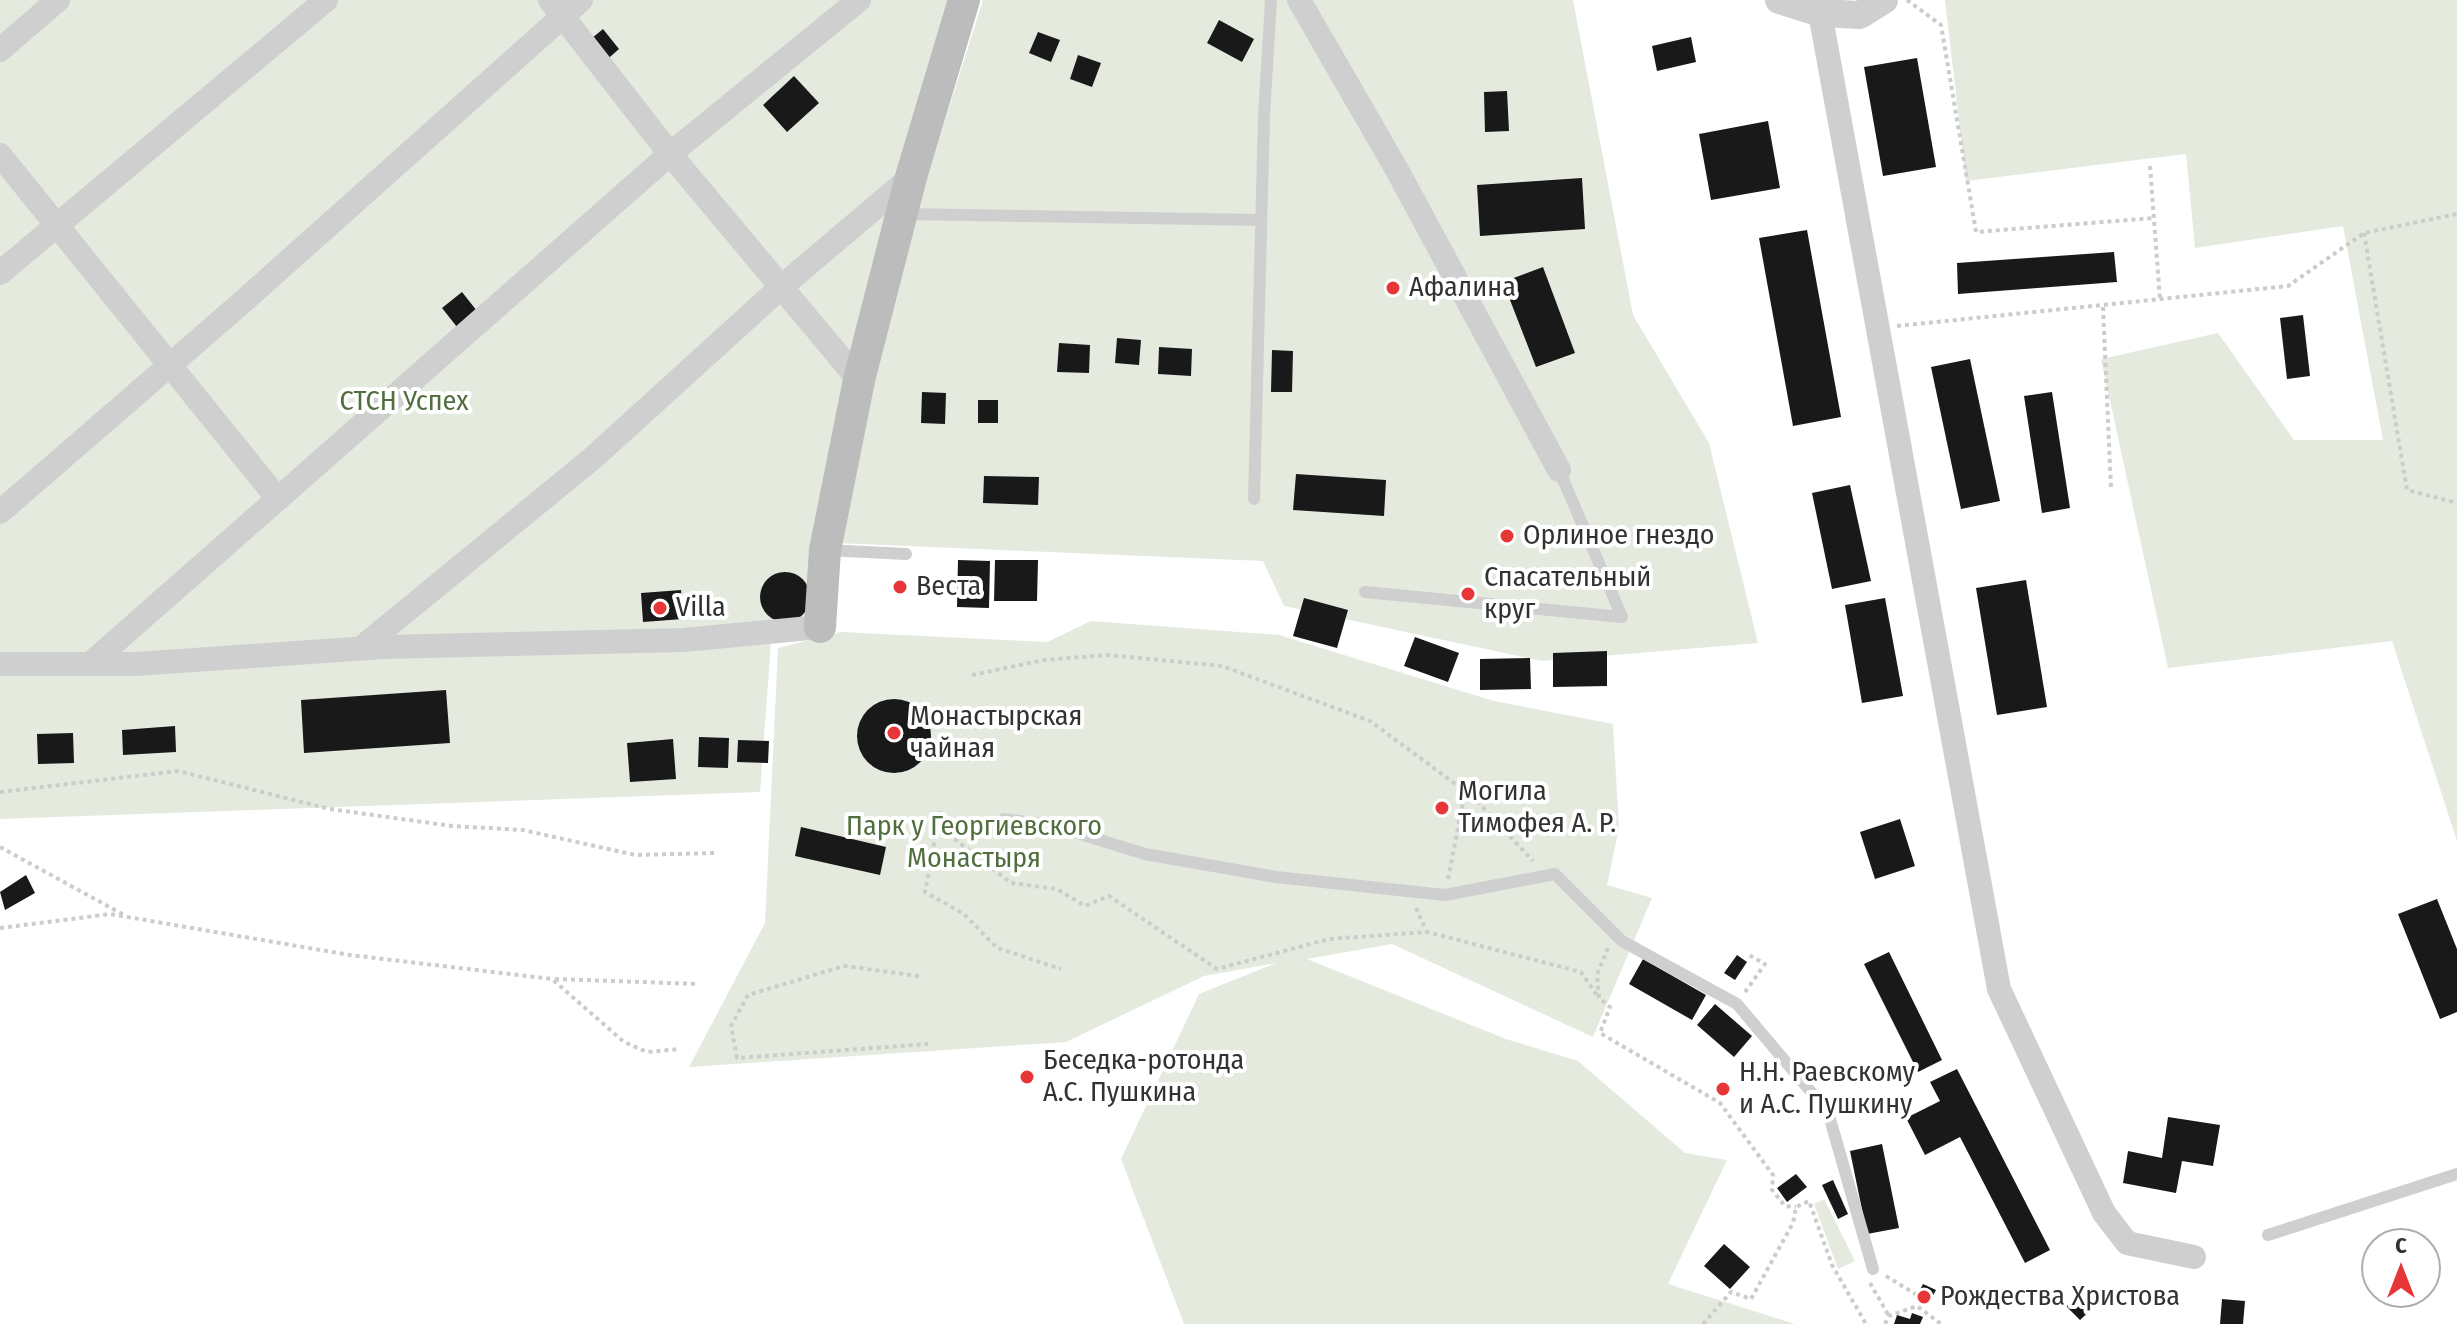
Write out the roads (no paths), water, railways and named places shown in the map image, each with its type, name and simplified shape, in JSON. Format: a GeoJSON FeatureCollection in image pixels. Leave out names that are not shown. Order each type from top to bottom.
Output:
{"type":"FeatureCollection","features":[{"type":"Feature","properties":{"kind":"main road"},"geometry":{"type":"LineString","coordinates":[[820,627],[825,550],[859,380],[901,213],[964,0]]}},
{"type":"Feature","properties":{"kind":"street"},"geometry":{"type":"LineString","coordinates":[[0,50],[58,0]]}},
{"type":"Feature","properties":{"kind":"street"},"geometry":{"type":"LineString","coordinates":[[0,273],[326,0]]}},
{"type":"Feature","properties":{"kind":"street"},"geometry":{"type":"LineString","coordinates":[[90,664],[670,154],[859,0]]}},
{"type":"Feature","properties":{"kind":"street"},"geometry":{"type":"LineString","coordinates":[[1299,0],[1397,170],[1559,470]]}},
{"type":"Feature","properties":{"kind":"street"},"geometry":{"type":"LineString","coordinates":[[1779,0],[1820,13],[1860,15],[1884,0]]}},
{"type":"Feature","properties":{"kind":"street"},"geometry":{"type":"LineString","coordinates":[[0,512],[169,365],[564,5],[670,154],[859,380]]}},
{"type":"Feature","properties":{"kind":"street"},"geometry":{"type":"LineString","coordinates":[[1820,13],[1999,989],[2104,1213],[2127,1243],[2194,1257]]}},
{"type":"Feature","properties":{"kind":"street"},"geometry":{"type":"LineString","coordinates":[[0,155],[278,499]]}},
{"type":"Feature","properties":{"kind":"street"},"geometry":{"type":"LineString","coordinates":[[361,648],[594,457],[780,288],[911,177]]}},
{"type":"Feature","properties":{"kind":"street"},"geometry":{"type":"LineString","coordinates":[[0,664],[90,664],[361,648],[684,640],[820,627]]}},
{"type":"Feature","properties":{"kind":"lane"},"geometry":{"type":"LineString","coordinates":[[1254,499],[1261,220],[1271,0]]}},
{"type":"Feature","properties":{"kind":"lane"},"geometry":{"type":"LineString","coordinates":[[901,213],[1261,220]]}},
{"type":"Feature","properties":{"kind":"lane"},"geometry":{"type":"LineString","coordinates":[[1365,592],[1622,617],[1559,470]]}},
{"type":"Feature","properties":{"kind":"lane"},"geometry":{"type":"LineString","coordinates":[[825,550],[906,554]]}},
{"type":"Feature","properties":{"kind":"lane"},"geometry":{"type":"LineString","coordinates":[[1004,819],[1051,825],[1145,854],[1276,877],[1445,895],[1555,874],[1614,934],[1637,951],[1737,1004],[1828,1112],[1873,1269]]}},
{"type":"Feature","properties":{"kind":"lane"},"geometry":{"type":"LineString","coordinates":[[2268,1235],[2457,1174]]}},
{"type":"Feature","properties":{"kind":"place","name":"Афалина"},"geometry":{"type":"Point","coordinates":[1393,288]}},
{"type":"Feature","properties":{"kind":"place","name":"Орлиное гнездо"},"geometry":{"type":"Point","coordinates":[1507,536]}},
{"type":"Feature","properties":{"kind":"place","name":"Веста"},"geometry":{"type":"Point","coordinates":[900,587]}},
{"type":"Feature","properties":{"kind":"place","name":"Спасательный круг"},"geometry":{"type":"Point","coordinates":[1468,594]}},
{"type":"Feature","properties":{"kind":"place","name":"Villa"},"geometry":{"type":"Point","coordinates":[660,608]}},
{"type":"Feature","properties":{"kind":"place","name":"Монастырская чайная"},"geometry":{"type":"Point","coordinates":[894,733]}},
{"type":"Feature","properties":{"kind":"place","name":"Могила Тимофея А. Р."},"geometry":{"type":"Point","coordinates":[1442,808]}},
{"type":"Feature","properties":{"kind":"place","name":"Беседка-ротонда А.С. Пушкина"},"geometry":{"type":"Point","coordinates":[1027,1077]}},
{"type":"Feature","properties":{"kind":"place","name":"Н.Н. Раевскому и А.С. Пушкину"},"geometry":{"type":"Point","coordinates":[1723,1089]}},
{"type":"Feature","properties":{"kind":"place","name":"Рождества Христова"},"geometry":{"type":"Point","coordinates":[1924,1297]}},
{"type":"Feature","properties":{"kind":"park label","name":"СТСН Успех"},"geometry":{"type":"Point","coordinates":[404,402]}},
{"type":"Feature","properties":{"kind":"park label","name":"Парк у Георгиевского Монастыря"},"geometry":{"type":"Point","coordinates":[974,843]}}]}
